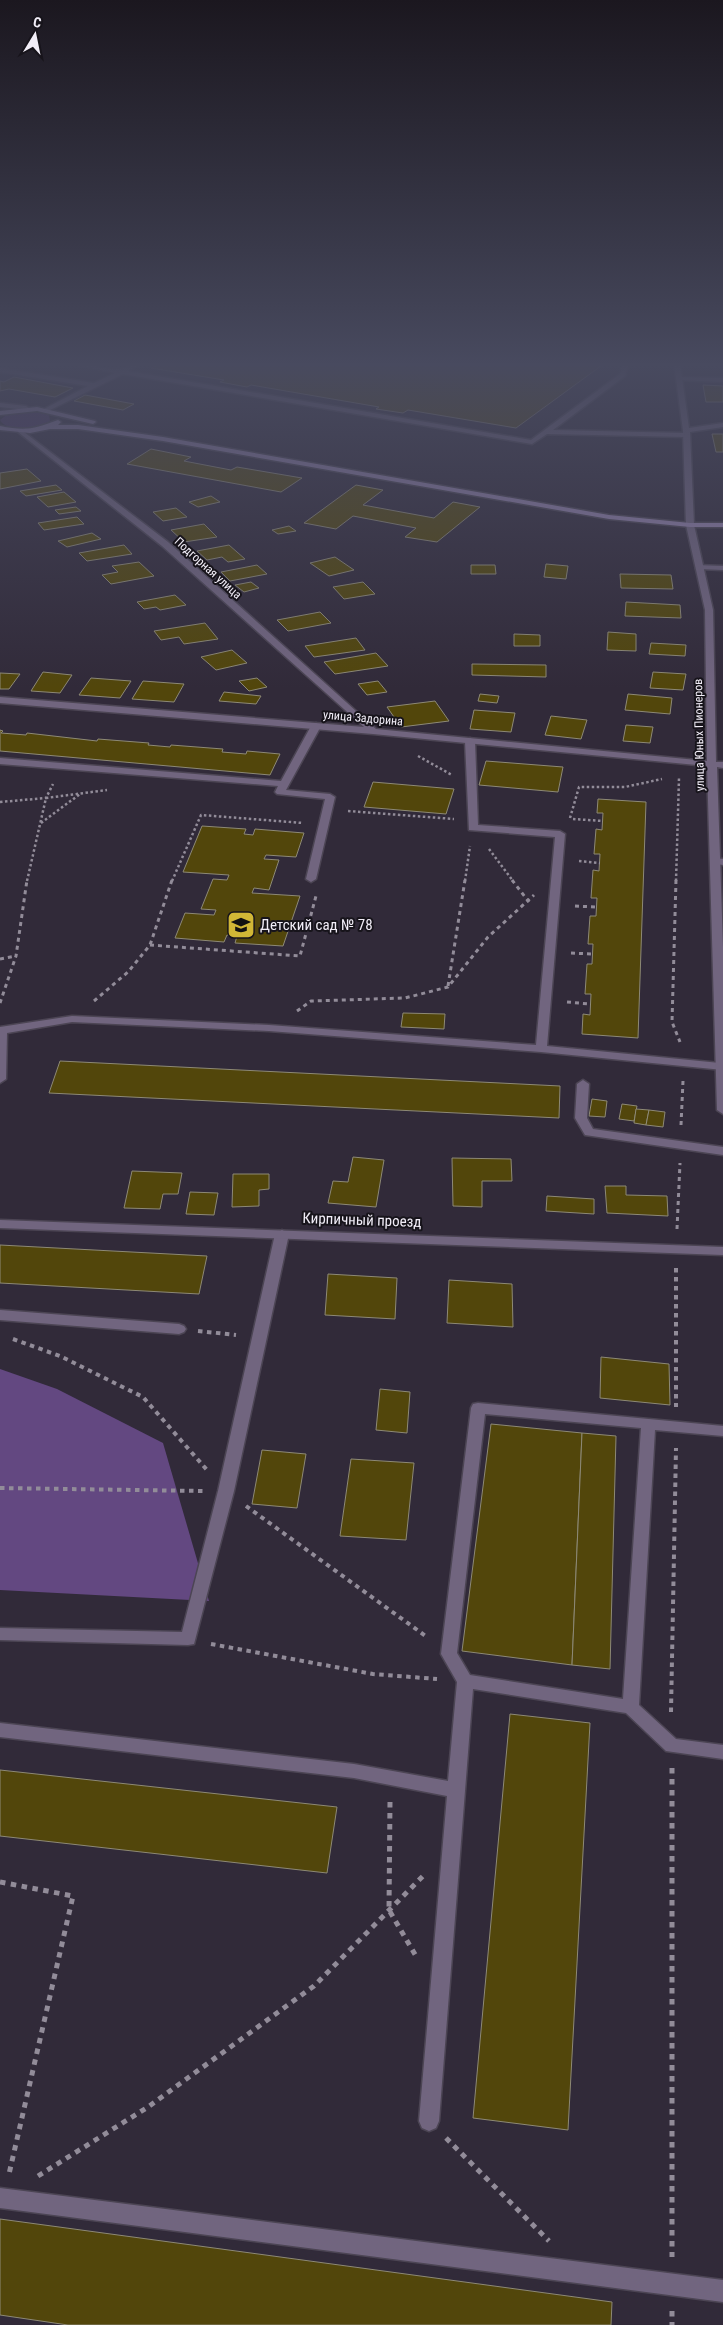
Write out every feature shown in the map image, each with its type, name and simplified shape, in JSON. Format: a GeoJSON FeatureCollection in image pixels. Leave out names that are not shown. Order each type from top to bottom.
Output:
{"type":"FeatureCollection","features":[{"type":"Feature","properties":{"kind":"street","name":"Подгорная улица"},"geometry":{"type":"LineString","coordinates":[[69,472],[165,544],[373,731]]}},
{"type":"Feature","properties":{"kind":"street"},"geometry":{"type":"LineString","coordinates":[[346,472],[609,517],[690,525],[723,525]]}},
{"type":"Feature","properties":{"kind":"street","name":"улица Юных Пионеров"},"geometry":{"type":"LineString","coordinates":[[688,472],[690,525],[709,610],[712,764],[719,861],[722,1012],[720,1067],[723,1110]]}},
{"type":"Feature","properties":{"kind":"street"},"geometry":{"type":"LineString","coordinates":[[699,567],[723,568]]}},
{"type":"Feature","properties":{"kind":"street","name":"улица Задорина"},"geometry":{"type":"LineString","coordinates":[[0,700],[373,731],[723,765]]}},
{"type":"Feature","properties":{"kind":"street"},"geometry":{"type":"LineString","coordinates":[[311,878],[330,797],[280,792],[316,726]]}},
{"type":"Feature","properties":{"kind":"street"},"geometry":{"type":"LineString","coordinates":[[470,741],[473,825],[560,834],[541,1048]]}},
{"type":"Feature","properties":{"kind":"street"},"geometry":{"type":"LineString","coordinates":[[0,761],[285,784]]}},
{"type":"Feature","properties":{"kind":"street"},"geometry":{"type":"LineString","coordinates":[[0,1079],[1,1030],[72,1018],[269,1028],[541,1048],[720,1067]]}},
{"type":"Feature","properties":{"kind":"street"},"geometry":{"type":"LineString","coordinates":[[583,1084],[581,1118],[588,1132],[680,1143],[723,1151]]}},
{"type":"Feature","properties":{"kind":"street","name":"Кирпичный проезд"},"geometry":{"type":"LineString","coordinates":[[0,1224],[723,1251]]}},
{"type":"Feature","properties":{"kind":"street"},"geometry":{"type":"LineString","coordinates":[[0,1634],[188,1639],[226,1491],[258,1337],[282,1234]]}},
{"type":"Feature","properties":{"kind":"street"},"geometry":{"type":"LineString","coordinates":[[0,1315],[180,1329]]}},
{"type":"Feature","properties":{"kind":"street"},"geometry":{"type":"LineString","coordinates":[[429,2122],[465,1681],[450,1654],[478,1408],[723,1432]]}},
{"type":"Feature","properties":{"kind":"street"},"geometry":{"type":"LineString","coordinates":[[631,1707],[648,1425]]}},
{"type":"Feature","properties":{"kind":"street"},"geometry":{"type":"LineString","coordinates":[[465,1681],[631,1707],[672,1746],[723,1752]]}},
{"type":"Feature","properties":{"kind":"street"},"geometry":{"type":"LineString","coordinates":[[0,1730],[390,1776],[456,1790]]}},
{"type":"Feature","properties":{"kind":"street"},"geometry":{"type":"LineString","coordinates":[[2,2198],[723,2291]]}},
{"type":"Feature","properties":{"kind":"path"},"geometry":{"type":"LineString","coordinates":[[415,754],[472,786]]}},
{"type":"Feature","properties":{"kind":"path"},"geometry":{"type":"LineString","coordinates":[[672,2325],[672,1746],[676,1249],[684,1063],[680,1043],[672,1022],[679,778]]}},
{"type":"Feature","properties":{"kind":"path"},"geometry":{"type":"LineString","coordinates":[[571,811],[579,787],[625,788],[663,779]]}},
{"type":"Feature","properties":{"kind":"path"},"geometry":{"type":"LineString","coordinates":[[0,802],[108,790]]}},
{"type":"Feature","properties":{"kind":"path"},"geometry":{"type":"LineString","coordinates":[[40,824],[80,794]]}},
{"type":"Feature","properties":{"kind":"path"},"geometry":{"type":"LineString","coordinates":[[0,1003],[16,956],[25,889],[46,798]]}},
{"type":"Feature","properties":{"kind":"path"},"geometry":{"type":"LineString","coordinates":[[327,809],[473,825],[551,933]]}},
{"type":"Feature","properties":{"kind":"path"},"geometry":{"type":"LineString","coordinates":[[72,1018],[128,972],[150,945],[175,872],[201,815],[323,824]]}},
{"type":"Feature","properties":{"kind":"path"},"geometry":{"type":"LineString","coordinates":[[570,819],[603,821]]}},
{"type":"Feature","properties":{"kind":"path"},"geometry":{"type":"LineString","coordinates":[[448,987],[473,825]]}},
{"type":"Feature","properties":{"kind":"path"},"geometry":{"type":"LineString","coordinates":[[574,861],[600,863]]}},
{"type":"Feature","properties":{"kind":"path"},"geometry":{"type":"LineString","coordinates":[[269,1028],[311,1001],[405,998],[448,987],[488,937],[556,875]]}},
{"type":"Feature","properties":{"kind":"path"},"geometry":{"type":"LineString","coordinates":[[150,945],[300,956],[316,895],[311,878]]}},
{"type":"Feature","properties":{"kind":"path"},"geometry":{"type":"LineString","coordinates":[[571,906],[596,907]]}},
{"type":"Feature","properties":{"kind":"path"},"geometry":{"type":"LineString","coordinates":[[566,952],[592,954]]}},
{"type":"Feature","properties":{"kind":"path"},"geometry":{"type":"LineString","coordinates":[[0,959],[16,956]]}},
{"type":"Feature","properties":{"kind":"path"},"geometry":{"type":"LineString","coordinates":[[563,1002],[590,1004]]}},
{"type":"Feature","properties":{"kind":"path"},"geometry":{"type":"LineString","coordinates":[[180,1329],[258,1337]]}},
{"type":"Feature","properties":{"kind":"path"},"geometry":{"type":"LineString","coordinates":[[8,1337],[60,1356],[143,1397],[226,1491],[450,1654]]}},
{"type":"Feature","properties":{"kind":"path"},"geometry":{"type":"LineString","coordinates":[[0,1488],[226,1491]]}},
{"type":"Feature","properties":{"kind":"path"},"geometry":{"type":"LineString","coordinates":[[188,1639],[373,1674],[465,1681]]}},
{"type":"Feature","properties":{"kind":"path"},"geometry":{"type":"LineString","coordinates":[[390,1776],[389,1910],[440,1997]]}},
{"type":"Feature","properties":{"kind":"path"},"geometry":{"type":"LineString","coordinates":[[2,2198],[148,2107],[314,1986],[452,1848]]}},
{"type":"Feature","properties":{"kind":"path"},"geometry":{"type":"LineString","coordinates":[[0,1882],[73,1896],[2,2198]]}},
{"type":"Feature","properties":{"kind":"path"},"geometry":{"type":"LineString","coordinates":[[429,2122],[580,2272]]}},
{"type":"Feature","properties":{"kind":"shaded area"},"geometry":{"type":"Polygon","coordinates":[[[0,1369],[57,1389],[163,1443],[209,1601],[0,1590],[0,1369]]]}},
{"type":"Feature","properties":{"kind":"building"},"geometry":{"type":"Polygon","coordinates":[[[30,472],[41,481],[0,489],[0,473],[30,472]]]}},
{"type":"Feature","properties":{"kind":"building"},"geometry":{"type":"Polygon","coordinates":[[[168,472],[264,472],[302,478],[281,492],[168,472]]]}},
{"type":"Feature","properties":{"kind":"building"},"geometry":{"type":"Polygon","coordinates":[[[56,485],[62,490],[26,496],[20,491],[56,485]]]}},
{"type":"Feature","properties":{"kind":"building"},"geometry":{"type":"Polygon","coordinates":[[[356,485],[383,490],[363,505],[434,518],[453,502],[480,507],[437,542],[405,537],[416,528],[353,516],[336,529],[304,523],[356,485]]]}},
{"type":"Feature","properties":{"kind":"building"},"geometry":{"type":"Polygon","coordinates":[[[64,492],[76,502],[48,507],[37,497],[64,492]]]}},
{"type":"Feature","properties":{"kind":"building"},"geometry":{"type":"Polygon","coordinates":[[[211,496],[220,502],[198,507],[189,502],[211,496]]]}},
{"type":"Feature","properties":{"kind":"building"},"geometry":{"type":"Polygon","coordinates":[[[76,507],[81,511],[59,514],[55,510],[76,507]]]}},
{"type":"Feature","properties":{"kind":"building"},"geometry":{"type":"Polygon","coordinates":[[[176,508],[187,517],[163,521],[153,512],[176,508]]]}},
{"type":"Feature","properties":{"kind":"building"},"geometry":{"type":"Polygon","coordinates":[[[77,517],[84,524],[44,530],[38,523],[77,517]]]}},
{"type":"Feature","properties":{"kind":"building"},"geometry":{"type":"Polygon","coordinates":[[[204,524],[217,537],[184,542],[171,530],[204,524]]]}},
{"type":"Feature","properties":{"kind":"building"},"geometry":{"type":"Polygon","coordinates":[[[289,526],[296,531],[278,534],[272,530],[289,526]]]}},
{"type":"Feature","properties":{"kind":"building"},"geometry":{"type":"Polygon","coordinates":[[[92,533],[101,539],[67,547],[58,541],[92,533]]]}},
{"type":"Feature","properties":{"kind":"building"},"geometry":{"type":"Polygon","coordinates":[[[124,545],[132,554],[87,561],[79,553],[124,545]]]}},
{"type":"Feature","properties":{"kind":"building"},"geometry":{"type":"Polygon","coordinates":[[[229,545],[245,559],[228,562],[222,557],[207,560],[197,551],[229,545]]]}},
{"type":"Feature","properties":{"kind":"building"},"geometry":{"type":"Polygon","coordinates":[[[335,557],[354,570],[329,576],[310,563],[335,557]]]}},
{"type":"Feature","properties":{"kind":"building"},"geometry":{"type":"Polygon","coordinates":[[[139,562],[154,576],[111,584],[102,575],[118,572],[112,566],[139,562]]]}},
{"type":"Feature","properties":{"kind":"building"},"geometry":{"type":"Polygon","coordinates":[[[546,564],[568,566],[566,579],[544,577],[546,564]]]}},
{"type":"Feature","properties":{"kind":"building"},"geometry":{"type":"Polygon","coordinates":[[[257,565],[267,574],[230,581],[221,572],[257,565]]]}},
{"type":"Feature","properties":{"kind":"building"},"geometry":{"type":"Polygon","coordinates":[[[471,565],[495,565],[496,574],[471,574],[471,565]]]}},
{"type":"Feature","properties":{"kind":"building"},"geometry":{"type":"Polygon","coordinates":[[[620,574],[671,575],[673,589],[621,588],[620,574]]]}},
{"type":"Feature","properties":{"kind":"building"},"geometry":{"type":"Polygon","coordinates":[[[251,582],[259,588],[244,592],[235,585],[251,582]]]}},
{"type":"Feature","properties":{"kind":"building"},"geometry":{"type":"Polygon","coordinates":[[[363,582],[375,594],[344,599],[333,587],[363,582]]]}},
{"type":"Feature","properties":{"kind":"building"},"geometry":{"type":"Polygon","coordinates":[[[175,595],[186,605],[160,610],[156,607],[144,609],[137,602],[175,595]]]}},
{"type":"Feature","properties":{"kind":"building"},"geometry":{"type":"Polygon","coordinates":[[[626,602],[680,605],[681,618],[625,616],[626,602]]]}},
{"type":"Feature","properties":{"kind":"building"},"geometry":{"type":"Polygon","coordinates":[[[320,612],[331,623],[288,631],[277,620],[320,612]]]}},
{"type":"Feature","properties":{"kind":"building"},"geometry":{"type":"Polygon","coordinates":[[[205,623],[218,639],[184,644],[179,637],[161,640],[154,631],[205,623]]]}},
{"type":"Feature","properties":{"kind":"building"},"geometry":{"type":"Polygon","coordinates":[[[608,632],[636,634],[636,651],[607,650],[608,632]]]}},
{"type":"Feature","properties":{"kind":"building"},"geometry":{"type":"Polygon","coordinates":[[[514,634],[540,635],[540,646],[514,646],[514,634]]]}},
{"type":"Feature","properties":{"kind":"building"},"geometry":{"type":"Polygon","coordinates":[[[356,638],[365,650],[314,657],[305,646],[356,638]]]}},
{"type":"Feature","properties":{"kind":"building"},"geometry":{"type":"Polygon","coordinates":[[[651,643],[686,645],[685,656],[649,654],[651,643]]]}},
{"type":"Feature","properties":{"kind":"building"},"geometry":{"type":"Polygon","coordinates":[[[232,650],[247,663],[216,670],[201,657],[232,650]]]}},
{"type":"Feature","properties":{"kind":"building"},"geometry":{"type":"Polygon","coordinates":[[[376,653],[388,666],[335,674],[324,662],[376,653]]]}},
{"type":"Feature","properties":{"kind":"building"},"geometry":{"type":"Polygon","coordinates":[[[472,664],[546,665],[546,677],[472,675],[472,664]]]}},
{"type":"Feature","properties":{"kind":"building"},"geometry":{"type":"Polygon","coordinates":[[[43,672],[72,675],[60,693],[31,691],[43,672]]]}},
{"type":"Feature","properties":{"kind":"building"},"geometry":{"type":"Polygon","coordinates":[[[653,672],[686,674],[683,690],[650,688],[653,672]]]}},
{"type":"Feature","properties":{"kind":"building"},"geometry":{"type":"Polygon","coordinates":[[[0,673],[20,674],[9,689],[0,689],[0,673]]]}},
{"type":"Feature","properties":{"kind":"building"},"geometry":{"type":"Polygon","coordinates":[[[91,678],[131,681],[120,698],[79,695],[91,678]]]}},
{"type":"Feature","properties":{"kind":"building"},"geometry":{"type":"Polygon","coordinates":[[[257,678],[267,687],[249,691],[239,681],[257,678]]]}},
{"type":"Feature","properties":{"kind":"building"},"geometry":{"type":"Polygon","coordinates":[[[143,681],[184,684],[174,702],[132,699],[143,681]]]}},
{"type":"Feature","properties":{"kind":"building"},"geometry":{"type":"Polygon","coordinates":[[[378,681],[387,692],[367,695],[358,684],[378,681]]]}},
{"type":"Feature","properties":{"kind":"building"},"geometry":{"type":"Polygon","coordinates":[[[224,692],[261,696],[256,704],[219,701],[224,692]]]}},
{"type":"Feature","properties":{"kind":"building"},"geometry":{"type":"Polygon","coordinates":[[[480,694],[499,696],[497,703],[478,701],[480,694]]]}},
{"type":"Feature","properties":{"kind":"building"},"geometry":{"type":"Polygon","coordinates":[[[628,694],[672,698],[670,714],[625,710],[628,694]]]}},
{"type":"Feature","properties":{"kind":"building"},"geometry":{"type":"Polygon","coordinates":[[[435,701],[449,721],[401,727],[387,707],[435,701]]]}},
{"type":"Feature","properties":{"kind":"building"},"geometry":{"type":"Polygon","coordinates":[[[474,710],[515,713],[511,732],[470,729],[474,710]]]}},
{"type":"Feature","properties":{"kind":"building"},"geometry":{"type":"Polygon","coordinates":[[[551,716],[587,720],[581,739],[545,735],[551,716]]]}},
{"type":"Feature","properties":{"kind":"building"},"geometry":{"type":"Polygon","coordinates":[[[626,725],[653,727],[650,743],[623,741],[626,725]]]}},
{"type":"Feature","properties":{"kind":"building"},"geometry":{"type":"Polygon","coordinates":[[[0,730],[3,731],[1,733],[26,735],[27,733],[97,741],[98,739],[149,743],[148,745],[170,747],[171,745],[223,749],[222,752],[246,754],[247,751],[280,754],[270,775],[0,751],[0,730]]]}},
{"type":"Feature","properties":{"kind":"building"},"geometry":{"type":"Polygon","coordinates":[[[486,761],[563,767],[558,792],[479,785],[486,761]]]}},
{"type":"Feature","properties":{"kind":"building"},"geometry":{"type":"Polygon","coordinates":[[[373,782],[454,789],[446,814],[364,807],[373,782]]]}},
{"type":"Feature","properties":{"kind":"building"},"geometry":{"type":"Polygon","coordinates":[[[598,799],[646,802],[638,1038],[582,1034],[583,1014],[590,1015],[591,994],[585,994],[587,964],[592,964],[593,944],[588,944],[590,916],[596,916],[597,898],[591,898],[593,870],[599,871],[600,854],[594,854],[596,829],[602,830],[603,813],[597,813],[598,799]]]}},
{"type":"Feature","properties":{"kind":"building"},"geometry":{"type":"Polygon","coordinates":[[[202,826],[246,829],[244,834],[253,835],[255,829],[304,833],[296,857],[266,855],[264,859],[279,860],[269,890],[254,888],[252,893],[300,896],[283,946],[235,943],[237,936],[227,935],[224,942],[175,938],[185,913],[214,915],[216,910],[201,909],[213,879],[227,880],[229,875],[183,872],[202,826]]]}},
{"type":"Feature","properties":{"kind":"building"},"geometry":{"type":"Polygon","coordinates":[[[403,1013],[445,1014],[444,1029],[401,1027],[403,1013]]]}},
{"type":"Feature","properties":{"kind":"building"},"geometry":{"type":"Polygon","coordinates":[[[60,1061],[560,1086],[559,1118],[49,1093],[60,1061]]]}},
{"type":"Feature","properties":{"kind":"building"},"geometry":{"type":"Polygon","coordinates":[[[592,1099],[607,1101],[605,1117],[589,1116],[592,1099]]]}},
{"type":"Feature","properties":{"kind":"building"},"geometry":{"type":"Polygon","coordinates":[[[622,1104],[637,1106],[634,1121],[619,1119],[622,1104]]]}},
{"type":"Feature","properties":{"kind":"building"},"geometry":{"type":"Polygon","coordinates":[[[636,1109],[649,1110],[646,1125],[634,1123],[636,1109]]]}},
{"type":"Feature","properties":{"kind":"building"},"geometry":{"type":"Polygon","coordinates":[[[649,1110],[665,1112],[663,1127],[646,1125],[649,1110]]]}},
{"type":"Feature","properties":{"kind":"building"},"geometry":{"type":"Polygon","coordinates":[[[353,1157],[384,1160],[376,1207],[328,1203],[333,1181],[348,1182],[353,1157]]]}},
{"type":"Feature","properties":{"kind":"building"},"geometry":{"type":"Polygon","coordinates":[[[452,1158],[511,1159],[512,1181],[482,1181],[482,1207],[453,1206],[452,1158]]]}},
{"type":"Feature","properties":{"kind":"building"},"geometry":{"type":"Polygon","coordinates":[[[132,1171],[182,1173],[178,1194],[163,1194],[160,1209],[124,1208],[132,1171]]]}},
{"type":"Feature","properties":{"kind":"building"},"geometry":{"type":"Polygon","coordinates":[[[233,1174],[269,1174],[269,1189],[259,1190],[259,1206],[232,1207],[233,1174]]]}},
{"type":"Feature","properties":{"kind":"building"},"geometry":{"type":"Polygon","coordinates":[[[605,1186],[626,1186],[626,1195],[667,1196],[668,1216],[607,1213],[605,1186]]]}},
{"type":"Feature","properties":{"kind":"building"},"geometry":{"type":"Polygon","coordinates":[[[190,1192],[218,1193],[214,1215],[186,1214],[190,1192]]]}},
{"type":"Feature","properties":{"kind":"building"},"geometry":{"type":"Polygon","coordinates":[[[547,1196],[594,1199],[594,1214],[546,1211],[547,1196]]]}},
{"type":"Feature","properties":{"kind":"building"},"geometry":{"type":"Polygon","coordinates":[[[0,1245],[207,1256],[199,1294],[0,1283],[0,1245]]]}},
{"type":"Feature","properties":{"kind":"building"},"geometry":{"type":"Polygon","coordinates":[[[328,1274],[397,1278],[395,1319],[325,1315],[328,1274]]]}},
{"type":"Feature","properties":{"kind":"building"},"geometry":{"type":"Polygon","coordinates":[[[449,1280],[512,1284],[513,1327],[447,1323],[449,1280]]]}},
{"type":"Feature","properties":{"kind":"building"},"geometry":{"type":"Polygon","coordinates":[[[601,1357],[669,1364],[670,1405],[600,1398],[601,1357]]]}},
{"type":"Feature","properties":{"kind":"building"},"geometry":{"type":"Polygon","coordinates":[[[380,1389],[410,1392],[407,1433],[376,1430],[380,1389]]]}},
{"type":"Feature","properties":{"kind":"building"},"geometry":{"type":"Polygon","coordinates":[[[491,1424],[582,1433],[572,1665],[462,1651],[491,1424]]]}},
{"type":"Feature","properties":{"kind":"building"},"geometry":{"type":"Polygon","coordinates":[[[582,1433],[616,1436],[610,1669],[572,1665],[582,1433]]]}},
{"type":"Feature","properties":{"kind":"building"},"geometry":{"type":"Polygon","coordinates":[[[262,1450],[306,1454],[297,1508],[252,1504],[262,1450]]]}},
{"type":"Feature","properties":{"kind":"building"},"geometry":{"type":"Polygon","coordinates":[[[351,1459],[414,1463],[406,1540],[340,1536],[351,1459]]]}},
{"type":"Feature","properties":{"kind":"building"},"geometry":{"type":"Polygon","coordinates":[[[510,1714],[590,1723],[568,2130],[473,2118],[510,1714]]]}},
{"type":"Feature","properties":{"kind":"building"},"geometry":{"type":"Polygon","coordinates":[[[0,1770],[337,1807],[327,1873],[0,1836],[0,1770]]]}},
{"type":"Feature","properties":{"kind":"building"},"geometry":{"type":"Polygon","coordinates":[[[0,2219],[612,2302],[611,2325],[68,2325],[0,2315],[0,2219]]]}},
{"type":"Feature","properties":{"kind":"place","name":"Детский сад № 78"},"geometry":{"type":"Point","coordinates":[241,925]}}]}
